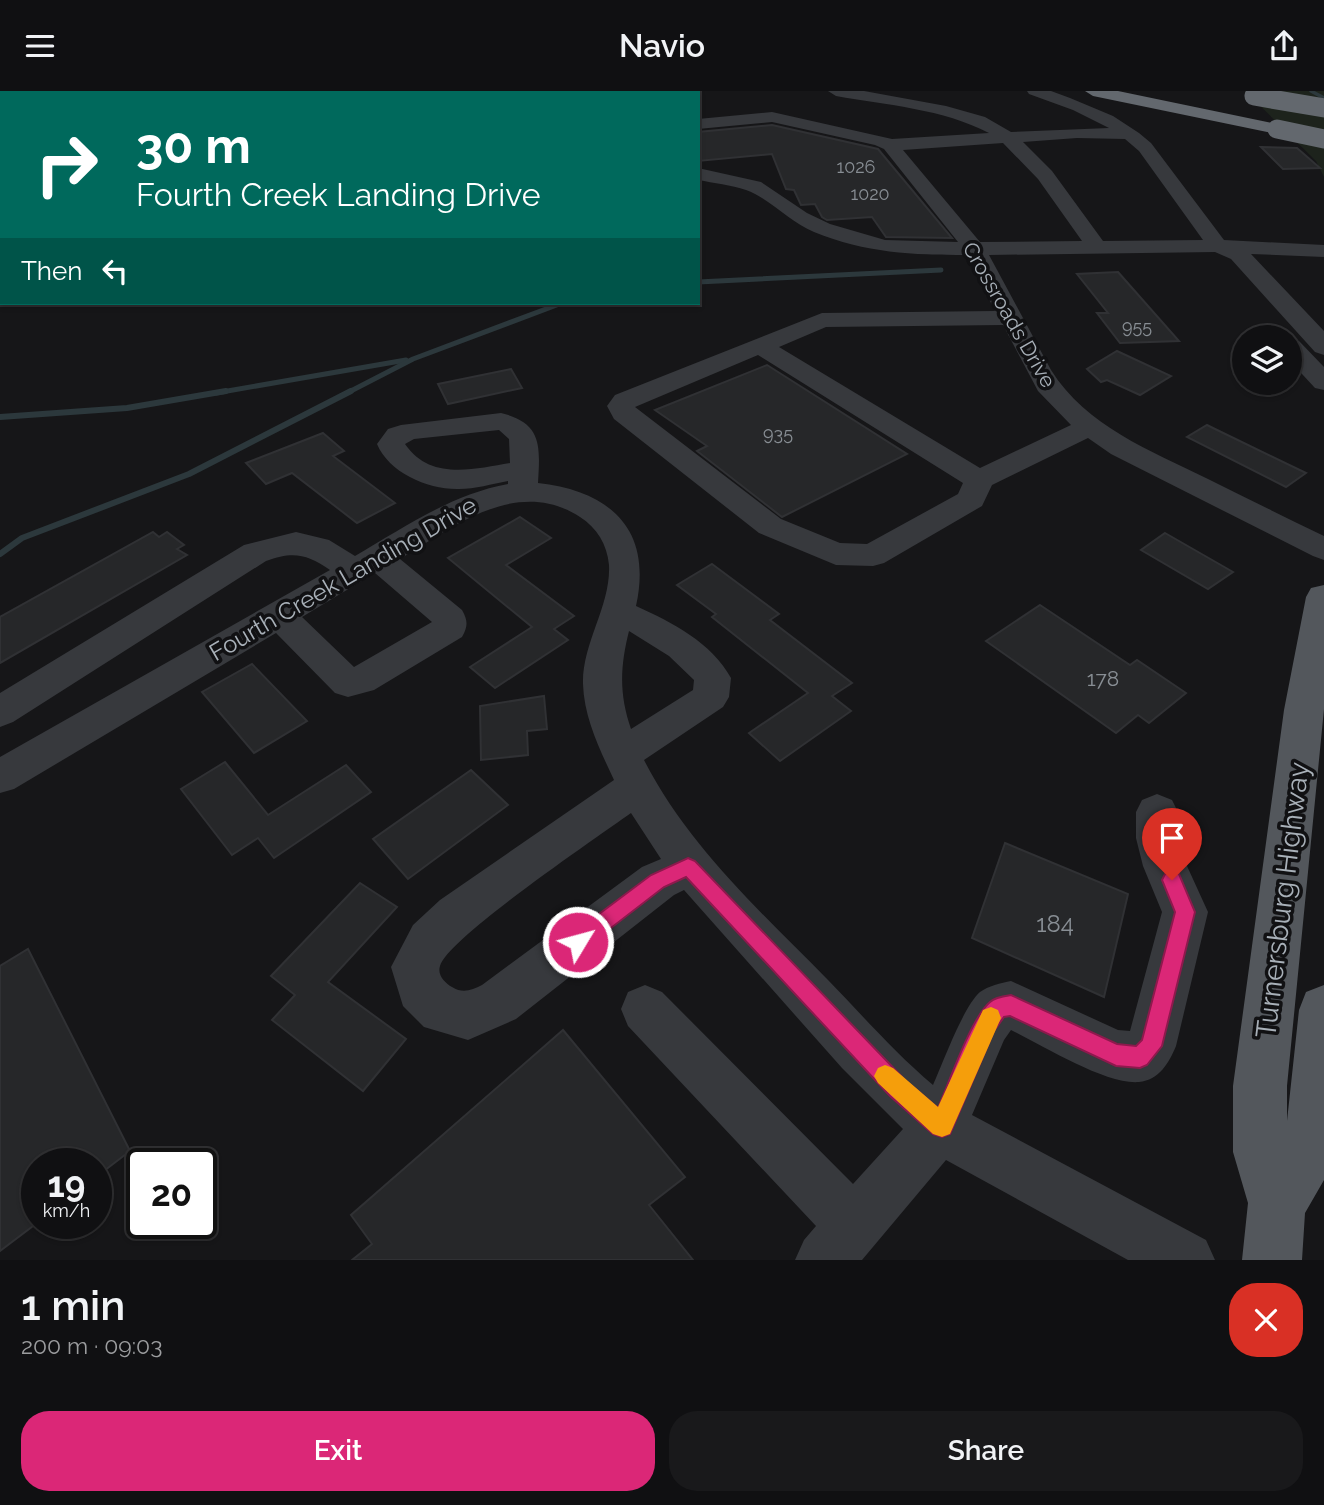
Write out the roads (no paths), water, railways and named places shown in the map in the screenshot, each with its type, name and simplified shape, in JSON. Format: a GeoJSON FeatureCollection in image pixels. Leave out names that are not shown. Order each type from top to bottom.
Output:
{"type":"FeatureCollection","features":[{"type":"Feature","properties":{"kind":"highway"},"geometry":{"type":"LineString","coordinates":[[1093,91],[1324,118]]}},
{"type":"Feature","properties":{"kind":"highway"},"geometry":{"type":"LineString","coordinates":[[1120,91],[1264,112],[1324,108]]}},
{"type":"Feature","properties":{"kind":"highway"},"geometry":{"type":"LineString","coordinates":[[1164,91],[1324,126]]}},
{"type":"Feature","properties":{"kind":"highway"},"geometry":{"type":"LineString","coordinates":[[1272,91],[1324,99]]}},
{"type":"Feature","properties":{"kind":"highway"},"geometry":{"type":"LineString","coordinates":[[1233,93],[1264,112],[1324,139]]}},
{"type":"Feature","properties":{"kind":"main road","name":"Turnersburg Highway"},"geometry":{"type":"LineString","coordinates":[[1272,1260],[1277,1203],[1260,1142],[1260,1086],[1304,710],[1324,597]]}},
{"type":"Feature","properties":{"kind":"main road"},"geometry":{"type":"LineString","coordinates":[[1277,1203],[1291,1191],[1302,1172],[1311,1147],[1324,1010]]}},
{"type":"Feature","properties":{"kind":"street"},"geometry":{"type":"LineString","coordinates":[[836,91],[978,121],[1006,138],[1044,172],[1096,246]]}},
{"type":"Feature","properties":{"kind":"street"},"geometry":{"type":"LineString","coordinates":[[1035,91],[1096,114],[1131,134],[1145,147],[1218,246],[1239,254],[1320,339]]}},
{"type":"Feature","properties":{"kind":"street"},"geometry":{"type":"LineString","coordinates":[[700,124],[772,117],[890,145],[1077,133],[1131,134]]}},
{"type":"Feature","properties":{"kind":"street","name":"Crossroads Drive"},"geometry":{"type":"LineString","coordinates":[[890,145],[975,249],[1051,391],[1091,427],[1121,448],[1324,549]]}},
{"type":"Feature","properties":{"kind":"street"},"geometry":{"type":"LineString","coordinates":[[700,174],[754,186],[800,217],[824,228],[883,246],[906,249],[1218,246],[1324,251]]}},
{"type":"Feature","properties":{"kind":"street"},"geometry":{"type":"LineString","coordinates":[[1218,246],[1215,253],[1273,325]]}},
{"type":"Feature","properties":{"kind":"street"},"geometry":{"type":"LineString","coordinates":[[1269,249],[1289,270],[1324,267]]}},
{"type":"Feature","properties":{"kind":"street"},"geometry":{"type":"LineString","coordinates":[[1011,318],[822,320],[625,401],[621,406],[624,413],[770,527],[836,554],[873,555],[971,499],[979,480],[1047,445],[1091,427]]}},
{"type":"Feature","properties":{"kind":"street"},"geometry":{"type":"LineString","coordinates":[[760,346],[979,480]]}},
{"type":"Feature","properties":{"kind":"street"},"geometry":{"type":"LineString","coordinates":[[1302,358],[1324,382]]}},
{"type":"Feature","properties":{"kind":"street","name":"Fourth Creek Landing Drive"},"geometry":{"type":"LineString","coordinates":[[5,775],[365,564],[466,507],[522,480],[587,506],[609,524],[624,547],[626,563],[618,611],[600,678],[604,704],[651,814],[688,867],[897,1088],[942,1126],[986,1153],[1186,1260]]}},
{"type":"Feature","properties":{"kind":"street"},"geometry":{"type":"LineString","coordinates":[[0,712],[255,553],[281,542],[309,544],[365,564],[450,619],[450,628],[361,680],[348,683],[278,614]]}},
{"type":"Feature","properties":{"kind":"street"},"geometry":{"type":"LineString","coordinates":[[618,611],[658,631],[701,661],[713,678],[710,697],[630,770],[429,940],[415,967],[420,990],[441,1010],[468,1016],[499,1002],[658,881],[688,867]]}},
{"type":"Feature","properties":{"kind":"street"},"geometry":{"type":"LineString","coordinates":[[645,1009],[839,1248],[942,1126],[986,1023],[998,1008],[1011,1006],[1116,1055],[1140,1058],[1151,1046],[1185,912],[1165,866],[1157,838],[1157,812]]}},
{"type":"Feature","properties":{"kind":"waterway"},"geometry":{"type":"LineString","coordinates":[[1311,91],[1324,98]]}},
{"type":"Feature","properties":{"kind":"waterway"},"geometry":{"type":"LineString","coordinates":[[700,282],[941,270]]}},
{"type":"Feature","properties":{"kind":"waterway"},"geometry":{"type":"LineString","coordinates":[[347,393],[413,359],[557,305]]}},
{"type":"Feature","properties":{"kind":"waterway"},"geometry":{"type":"LineString","coordinates":[[216,393],[406,360]]}},
{"type":"Feature","properties":{"kind":"waterway"},"geometry":{"type":"LineString","coordinates":[[0,417],[127,408],[226,391]]}},
{"type":"Feature","properties":{"kind":"waterway"},"geometry":{"type":"LineString","coordinates":[[0,554],[22,538],[189,474],[351,391]]}}]}
